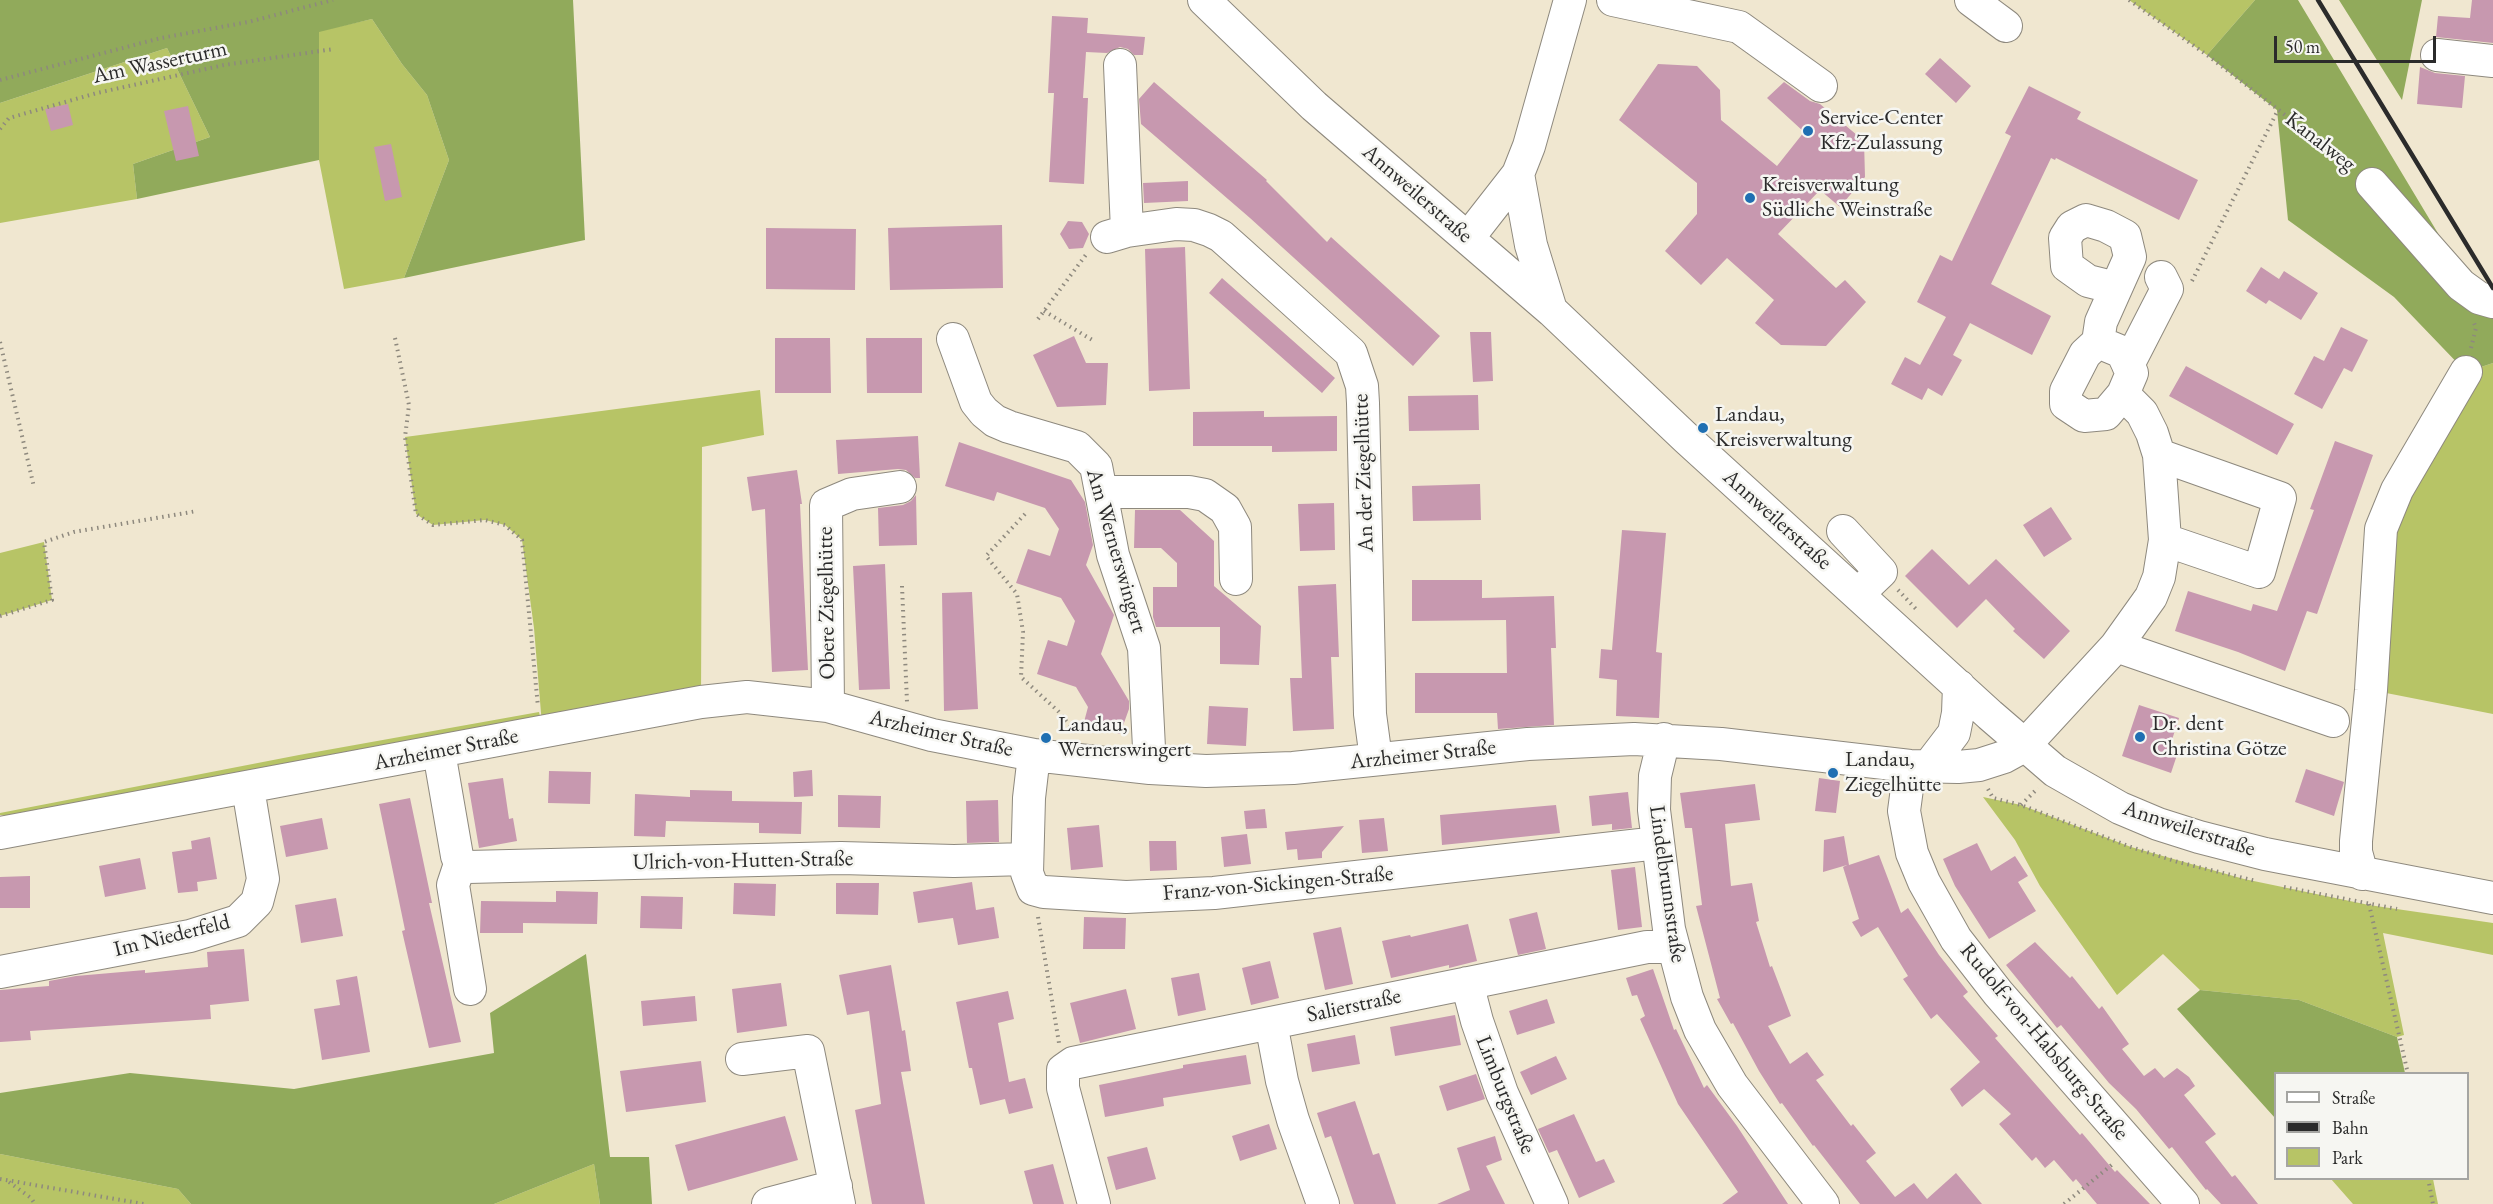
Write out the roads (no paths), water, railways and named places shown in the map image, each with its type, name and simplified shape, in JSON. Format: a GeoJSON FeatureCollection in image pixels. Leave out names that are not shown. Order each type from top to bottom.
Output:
{"type":"FeatureCollection","features":[{"type":"Feature","properties":{"kind":"street","name":"Annweilerstraße"},"geometry":{"type":"LineString","coordinates":[[1204,0],[1314,106],[1551,310],[1687,439],[2024,746],[2055,771],[2092,793],[2158,824],[2265,855],[2493,898]]}},
{"type":"Feature","properties":{"kind":"street"},"geometry":{"type":"LineString","coordinates":[[1468,238],[1518,174],[1529,146],[1570,0]]}},
{"type":"Feature","properties":{"kind":"street"},"geometry":{"type":"LineString","coordinates":[[1613,0],[1739,27],[1821,86]]}},
{"type":"Feature","properties":{"kind":"street"},"geometry":{"type":"LineString","coordinates":[[1971,0],[2006,26]]}},
{"type":"Feature","properties":{"kind":"street"},"geometry":{"type":"LineString","coordinates":[[2437,56],[2493,62]]}},
{"type":"Feature","properties":{"kind":"street","name":"An der Ziegelhütte"},"geometry":{"type":"LineString","coordinates":[[1120,65],[1108,239],[1176,224],[1194,225],[1221,236],[1351,353],[1362,387],[1363,403],[1370,714],[1376,759]]}},
{"type":"Feature","properties":{"kind":"street"},"geometry":{"type":"LineString","coordinates":[[1518,174],[1531,245],[1551,310]]}},
{"type":"Feature","properties":{"kind":"street","name":"Kanalweg"},"geometry":{"type":"LineString","coordinates":[[2372,184],[2461,285],[2479,297],[2493,302]]}},
{"type":"Feature","properties":{"kind":"street"},"geometry":{"type":"LineString","coordinates":[[2116,288],[2101,322],[2098,342],[2085,354],[2066,391],[2066,404],[2084,416],[2106,414],[2126,379],[2167,289],[2161,277]]}},
{"type":"Feature","properties":{"kind":"street","name":"Am Wernerswingert"},"geometry":{"type":"LineString","coordinates":[[953,339],[976,402],[984,412],[995,421],[1010,427],[1077,447],[1096,466],[1103,492],[1113,555],[1144,648],[1150,768]]}},
{"type":"Feature","properties":{"kind":"street"},"geometry":{"type":"LineString","coordinates":[[2098,342],[2122,352],[2126,379]]}},
{"type":"Feature","properties":{"kind":"street"},"geometry":{"type":"LineString","coordinates":[[2362,874],[2356,852],[2356,841],[2371,690],[2381,529],[2397,490],[2466,372]]}},
{"type":"Feature","properties":{"kind":"street","name":"Arzheimer Straße"},"geometry":{"type":"LineString","coordinates":[[0,833],[725,698],[747,697],[828,706],[942,737],[1034,755],[1150,768],[1206,771],[1293,768],[1528,744],[1664,739],[1919,767],[1979,765],[2004,758],[2024,746],[2116,646],[2151,597],[2159,577],[2165,540],[2159,455],[2152,433],[2126,379]]}},
{"type":"Feature","properties":{"kind":"street"},"geometry":{"type":"LineString","coordinates":[[2159,455],[2280,498],[2259,572],[2165,540]]}},
{"type":"Feature","properties":{"kind":"street","name":"Obere Ziegelhütte"},"geometry":{"type":"LineString","coordinates":[[828,706],[826,505],[852,494],[900,487]]}},
{"type":"Feature","properties":{"kind":"street"},"geometry":{"type":"LineString","coordinates":[[1103,492],[1189,492],[1205,495],[1225,509],[1235,526],[1236,579]]}},
{"type":"Feature","properties":{"kind":"street"},"geometry":{"type":"LineString","coordinates":[[1843,531],[1881,572],[1858,594]]}},
{"type":"Feature","properties":{"kind":"street"},"geometry":{"type":"LineString","coordinates":[[2116,646],[2333,722]]}},
{"type":"Feature","properties":{"kind":"street"},"geometry":{"type":"LineString","coordinates":[[1919,767],[1954,733],[1958,713],[1959,686]]}},
{"type":"Feature","properties":{"kind":"street","name":"Lindelbrunnstraße"},"geometry":{"type":"LineString","coordinates":[[1664,739],[1655,776],[1654,793],[1658,843],[1672,947],[1690,1005],[1710,1047],[1746,1106],[1823,1204]]}},
{"type":"Feature","properties":{"kind":"street"},"geometry":{"type":"LineString","coordinates":[[439,752],[455,849],[460,864],[453,885],[470,989]]}},
{"type":"Feature","properties":{"kind":"street"},"geometry":{"type":"LineString","coordinates":[[1029,874],[1029,798],[1034,755]]}},
{"type":"Feature","properties":{"kind":"street","name":"Rudolf-von-Habsburg-Straße"},"geometry":{"type":"LineString","coordinates":[[1919,767],[1904,811],[1912,853],[1924,882],[1956,939],[1998,993],[2183,1204]]}},
{"type":"Feature","properties":{"kind":"street","name":"Im Niederfeld"},"geometry":{"type":"LineString","coordinates":[[0,972],[190,936],[238,921],[257,902],[263,879],[248,788]]}},
{"type":"Feature","properties":{"kind":"street","name":"Franz-von-Sickingen-Straße"},"geometry":{"type":"LineString","coordinates":[[1029,874],[1044,892],[1126,897],[1214,892],[1658,843]]}},
{"type":"Feature","properties":{"kind":"street","name":"Ulrich-von-Hutten-Straße"},"geometry":{"type":"LineString","coordinates":[[460,864],[480,868],[806,859],[954,861],[1029,874]]}},
{"type":"Feature","properties":{"kind":"street","name":"Salierstraße"},"geometry":{"type":"LineString","coordinates":[[1094,1204],[1064,1083],[1073,1063],[1647,947],[1672,947]]}},
{"type":"Feature","properties":{"kind":"street","name":"Limburgstraße"},"geometry":{"type":"LineString","coordinates":[[1467,983],[1476,1021],[1502,1093],[1552,1204]]}},
{"type":"Feature","properties":{"kind":"street"},"geometry":{"type":"LineString","coordinates":[[1270,1023],[1293,1120],[1323,1204]]}},
{"type":"Feature","properties":{"kind":"street"},"geometry":{"type":"LineString","coordinates":[[742,1059],[808,1051],[837,1195],[768,1204]]}},
{"type":"Feature","properties":{"kind":"railway"},"geometry":{"type":"LineString","coordinates":[[2318,0],[2493,288]]}},
{"type":"Feature","properties":{"kind":"place","name":"Service-Center Kfz-Zulassung"},"geometry":{"type":"Point","coordinates":[1808,131]}},
{"type":"Feature","properties":{"kind":"place","name":"Kreisverwaltung Südliche Weinstraße"},"geometry":{"type":"Point","coordinates":[1750,198]}},
{"type":"Feature","properties":{"kind":"place","name":"Landau, Kreisverwaltung"},"geometry":{"type":"Point","coordinates":[1703,428]}},
{"type":"Feature","properties":{"kind":"place","name":"Dr. dent Christina Götze"},"geometry":{"type":"Point","coordinates":[2140,737]}},
{"type":"Feature","properties":{"kind":"place","name":"Landau, Wernerswingert"},"geometry":{"type":"Point","coordinates":[1046,738]}},
{"type":"Feature","properties":{"kind":"place","name":"Landau, Ziegelhütte"},"geometry":{"type":"Point","coordinates":[1833,773]}}]}
